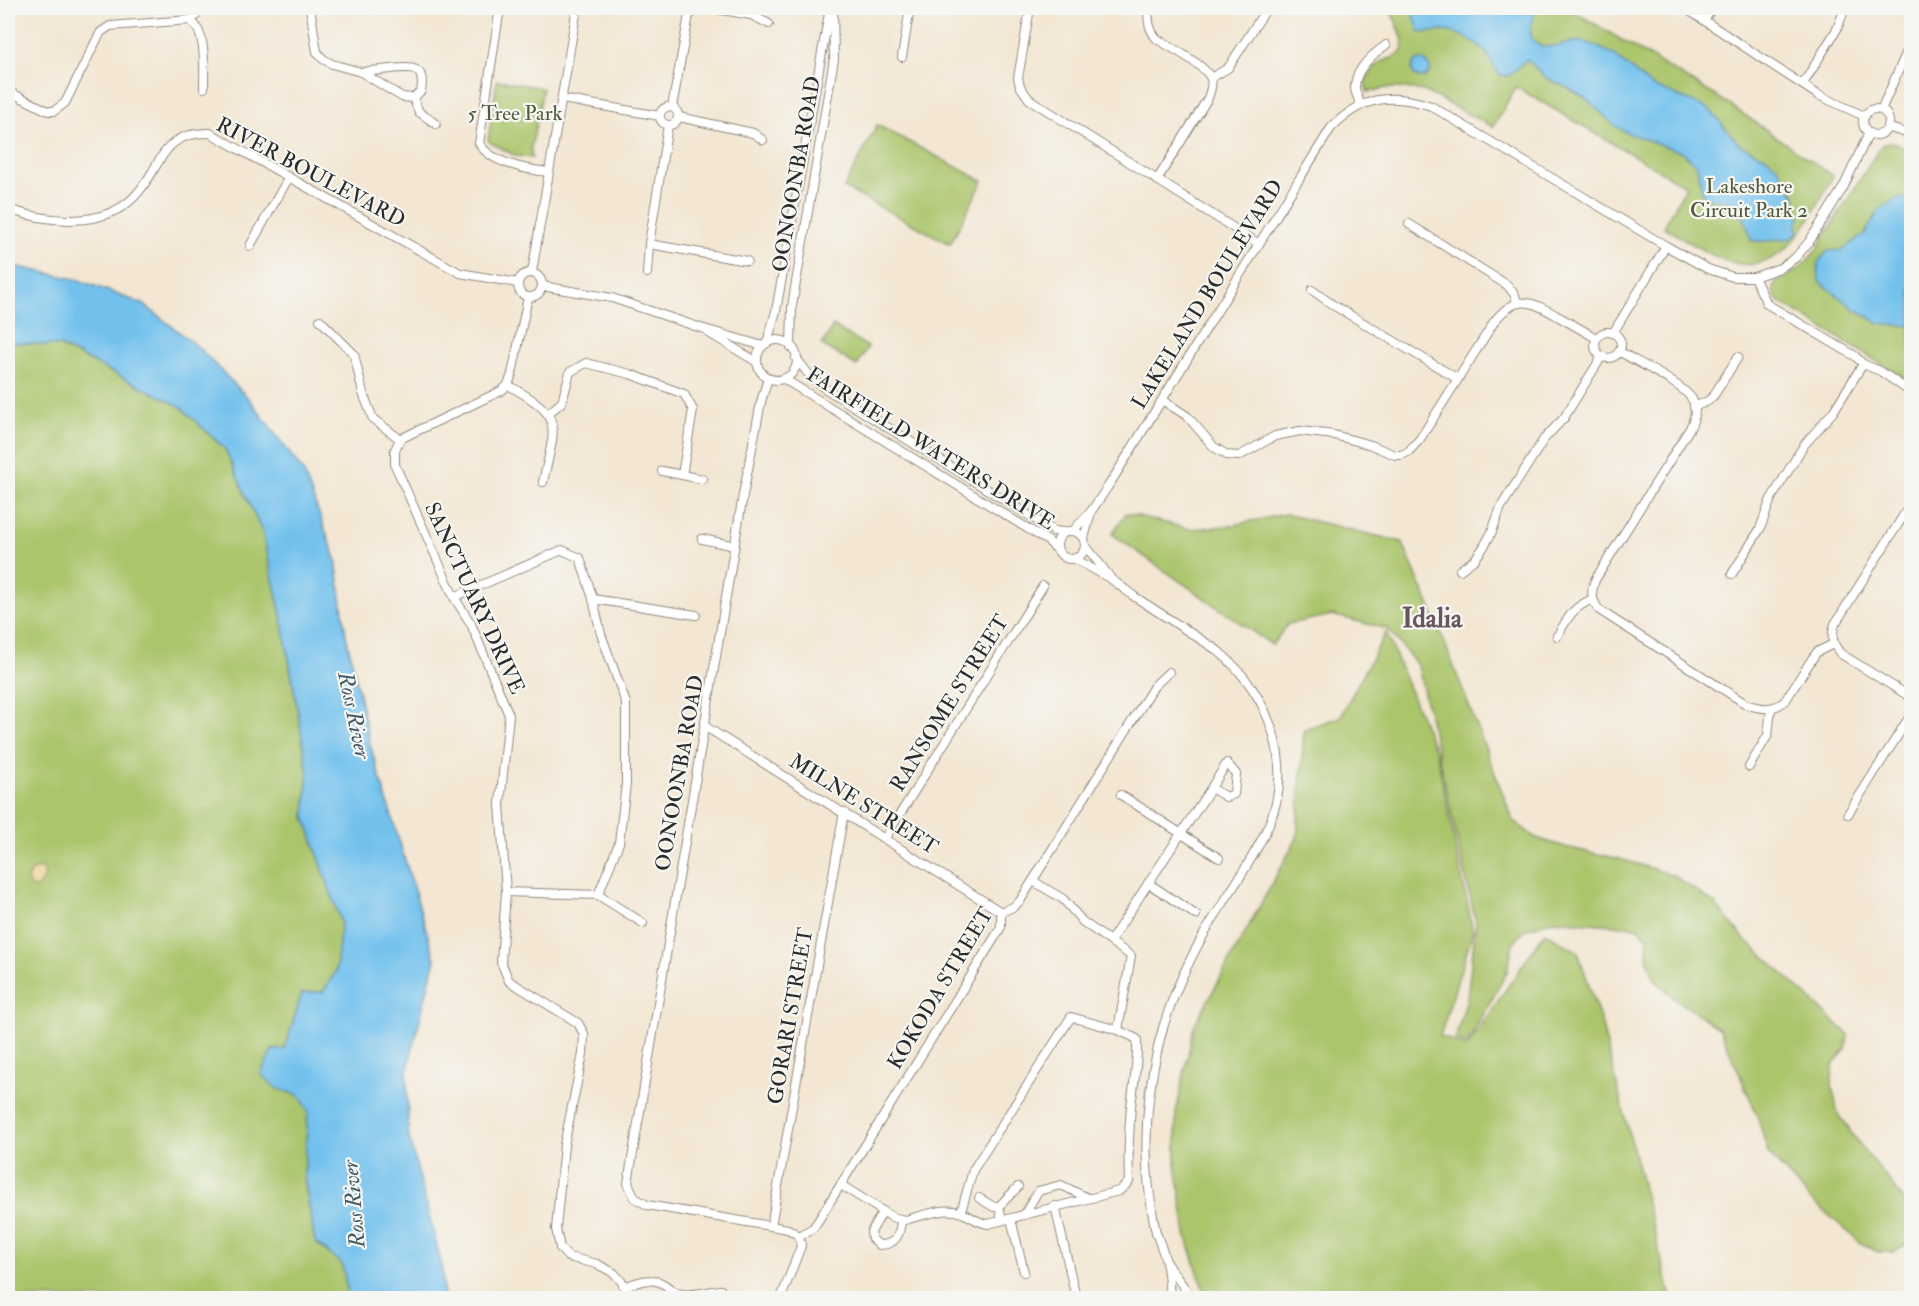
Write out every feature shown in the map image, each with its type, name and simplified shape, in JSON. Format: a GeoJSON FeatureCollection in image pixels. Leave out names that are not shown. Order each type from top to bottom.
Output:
{"type":"FeatureCollection","features":[{"type":"Feature","properties":{"kind":"street"},"geometry":{"type":"LineString","coordinates":[[8,92],[48,111],[54,111],[65,103],[101,32],[110,26],[190,20],[196,16],[199,8]]}},
{"type":"Feature","properties":{"kind":"street"},"geometry":{"type":"LineString","coordinates":[[310,8],[317,52],[323,59],[332,64],[361,72],[402,97],[412,98],[421,92],[423,81],[419,72],[412,67],[361,72]]}},
{"type":"Feature","properties":{"kind":"street"},"geometry":{"type":"LineString","coordinates":[[500,8],[479,143],[486,151],[508,164],[549,172]]}},
{"type":"Feature","properties":{"kind":"street"},"geometry":{"type":"LineString","coordinates":[[532,272],[577,8]]}},
{"type":"Feature","properties":{"kind":"street"},"geometry":{"type":"LineString","coordinates":[[672,107],[689,15],[700,8]]}},
{"type":"Feature","properties":{"kind":"street"},"geometry":{"type":"LineString","coordinates":[[711,8],[751,15],[769,24]]}},
{"type":"Feature","properties":{"kind":"street","name":"OONOONBA ROAD"},"geometry":{"type":"LineString","coordinates":[[765,344],[776,311],[831,8]]}},
{"type":"Feature","properties":{"kind":"street","name":"OONOONBA ROAD"},"geometry":{"type":"LineString","coordinates":[[791,347],[792,306],[834,59],[831,8]]}},
{"type":"Feature","properties":{"kind":"street"},"geometry":{"type":"LineString","coordinates":[[902,57],[910,8]]}},
{"type":"Feature","properties":{"kind":"street"},"geometry":{"type":"LineString","coordinates":[[1030,8],[1019,70],[1020,86],[1024,93],[1036,105],[1259,244]]}},
{"type":"Feature","properties":{"kind":"street"},"geometry":{"type":"LineString","coordinates":[[1149,8],[1148,22],[1157,39],[1205,70],[1212,84],[1208,98],[1157,180]]}},
{"type":"Feature","properties":{"kind":"street"},"geometry":{"type":"LineString","coordinates":[[1211,78],[1228,68],[1267,8]]}},
{"type":"Feature","properties":{"kind":"street"},"geometry":{"type":"LineString","coordinates":[[1685,8],[1818,95],[1864,116]]}},
{"type":"Feature","properties":{"kind":"street"},"geometry":{"type":"LineString","coordinates":[[1705,19],[1712,8]]}},
{"type":"Feature","properties":{"kind":"street"},"geometry":{"type":"LineString","coordinates":[[1803,84],[1837,29],[1845,8]]}},
{"type":"Feature","properties":{"kind":"street"},"geometry":{"type":"LineString","coordinates":[[190,20],[196,24],[202,38],[204,88]]}},
{"type":"Feature","properties":{"kind":"street"},"geometry":{"type":"LineString","coordinates":[[1881,110],[1911,40]]}},
{"type":"Feature","properties":{"kind":"street"},"geometry":{"type":"LineString","coordinates":[[1361,105],[1355,90],[1356,78],[1372,55],[1386,45]]}},
{"type":"Feature","properties":{"kind":"street","name":"LAKELAND BOULEVARD"},"geometry":{"type":"LineString","coordinates":[[1069,532],[1092,510],[1331,128],[1342,117],[1361,105],[1394,97],[1411,99],[1431,106],[1666,246],[1720,274],[1733,277],[1754,277],[1780,268],[1802,251],[1843,188],[1869,133]]}},
{"type":"Feature","properties":{"kind":"street"},"geometry":{"type":"LineString","coordinates":[[412,98],[419,112],[436,124]]}},
{"type":"Feature","properties":{"kind":"street"},"geometry":{"type":"LineString","coordinates":[[562,99],[660,116]]}},
{"type":"Feature","properties":{"kind":"street"},"geometry":{"type":"LineString","coordinates":[[660,116],[666,107],[672,107],[677,110],[679,117]]}},
{"type":"Feature","properties":{"kind":"street"},"geometry":{"type":"LineString","coordinates":[[1870,110],[1881,110],[1887,115],[1887,127],[1882,133],[1869,133],[1864,127],[1864,116],[1870,110]]}},
{"type":"Feature","properties":{"kind":"street"},"geometry":{"type":"LineString","coordinates":[[660,116],[663,123],[668,125],[674,124],[679,117]]}},
{"type":"Feature","properties":{"kind":"street"},"geometry":{"type":"LineString","coordinates":[[679,117],[753,133],[763,140]]}},
{"type":"Feature","properties":{"kind":"street"},"geometry":{"type":"LineString","coordinates":[[647,273],[649,244],[668,125]]}},
{"type":"Feature","properties":{"kind":"street"},"geometry":{"type":"LineString","coordinates":[[1887,127],[1911,135]]}},
{"type":"Feature","properties":{"kind":"street","name":"RIVER BOULEVARD"},"geometry":{"type":"LineString","coordinates":[[8,208],[45,217],[81,220],[107,215],[133,198],[168,147],[177,140],[194,133],[210,133],[460,273],[518,283]]}},
{"type":"Feature","properties":{"kind":"street"},"geometry":{"type":"LineString","coordinates":[[250,246],[289,177]]}},
{"type":"Feature","properties":{"kind":"street"},"geometry":{"type":"LineString","coordinates":[[1409,224],[1507,285],[1515,295],[1517,303]]}},
{"type":"Feature","properties":{"kind":"street"},"geometry":{"type":"LineString","coordinates":[[649,244],[747,261]]}},
{"type":"Feature","properties":{"kind":"street"},"geometry":{"type":"LineString","coordinates":[[1613,333],[1666,246]]}},
{"type":"Feature","properties":{"kind":"street"},"geometry":{"type":"LineString","coordinates":[[532,272],[541,279],[542,286],[539,293],[528,297],[521,293],[518,283],[524,274],[532,272]]}},
{"type":"Feature","properties":{"kind":"street"},"geometry":{"type":"LineString","coordinates":[[1754,277],[1767,304],[1855,356],[1863,364],[1881,371],[1911,393]]}},
{"type":"Feature","properties":{"kind":"street"},"geometry":{"type":"LineString","coordinates":[[542,286],[612,298],[701,328],[765,344],[780,341],[791,347],[796,358],[794,370],[784,379],[768,378],[759,369],[758,356],[765,344]]}},
{"type":"Feature","properties":{"kind":"street"},"geometry":{"type":"LineString","coordinates":[[1312,290],[1333,305],[1458,379]]}},
{"type":"Feature","properties":{"kind":"street"},"geometry":{"type":"LineString","coordinates":[[320,320],[354,354],[363,393],[373,419],[400,439],[501,391],[508,385],[528,297]]}},
{"type":"Feature","properties":{"kind":"street"},"geometry":{"type":"LineString","coordinates":[[1162,400],[1187,416],[1214,447],[1227,455],[1239,456],[1275,436],[1300,431],[1334,435],[1401,455],[1420,440],[1501,313],[1507,308],[1517,303],[1538,304],[1596,338]]}},
{"type":"Feature","properties":{"kind":"street"},"geometry":{"type":"LineString","coordinates":[[701,328],[757,362]]}},
{"type":"Feature","properties":{"kind":"street"},"geometry":{"type":"LineString","coordinates":[[1596,338],[1606,332],[1617,335],[1620,343],[1619,351]]}},
{"type":"Feature","properties":{"kind":"street"},"geometry":{"type":"LineString","coordinates":[[1596,338],[1595,346],[1602,356],[1609,357],[1619,351]]}},
{"type":"Feature","properties":{"kind":"street"},"geometry":{"type":"LineString","coordinates":[[1619,351],[1681,388],[1692,400],[1694,421],[1595,580],[1593,599],[1599,610],[1746,704],[1762,709],[1779,706],[1785,701],[1817,652],[1833,644]]}},
{"type":"Feature","properties":{"kind":"street"},"geometry":{"type":"LineString","coordinates":[[1460,570],[1475,559],[1483,548],[1507,497],[1544,439],[1564,418],[1602,356]]}},
{"type":"Feature","properties":{"kind":"street"},"geometry":{"type":"LineString","coordinates":[[1694,407],[1714,395],[1738,357]]}},
{"type":"Feature","properties":{"kind":"street","name":"FAIRFIELD WATERS DRIVE"},"geometry":{"type":"LineString","coordinates":[[796,358],[810,376],[826,389],[1054,531],[1069,532]]}},
{"type":"Feature","properties":{"kind":"street"},"geometry":{"type":"LineString","coordinates":[[549,413],[562,402],[570,372],[586,363],[630,374],[684,394],[693,410],[682,475]]}},
{"type":"Feature","properties":{"kind":"street"},"geometry":{"type":"LineString","coordinates":[[1732,574],[1760,529],[1771,499],[1810,438],[1833,412],[1863,364]]}},
{"type":"Feature","properties":{"kind":"street","name":"OONOONBA ROAD"},"geometry":{"type":"LineString","coordinates":[[768,378],[761,402],[735,546],[629,1175],[630,1191],[635,1198],[647,1205],[771,1226]]}},
{"type":"Feature","properties":{"kind":"street","name":"FAIRFIELD WATERS DRIVE"},"geometry":{"type":"LineString","coordinates":[[784,379],[1048,541],[1057,550]]}},
{"type":"Feature","properties":{"kind":"street"},"geometry":{"type":"LineString","coordinates":[[508,385],[532,398],[549,413],[554,431],[543,482]]}},
{"type":"Feature","properties":{"kind":"street","name":"SANCTUARY DRIVE"},"geometry":{"type":"LineString","coordinates":[[400,439],[395,450],[395,465],[454,597],[471,624],[509,715],[500,804],[506,892],[501,962],[509,981],[578,1023],[584,1034],[583,1054],[564,1145],[556,1229],[560,1248],[568,1257],[607,1268],[622,1282],[624,1287]]}},
{"type":"Feature","properties":{"kind":"street"},"geometry":{"type":"LineString","coordinates":[[662,471],[702,478]]}},
{"type":"Feature","properties":{"kind":"street"},"geometry":{"type":"LineString","coordinates":[[1911,502],[1835,624],[1832,637],[1833,644],[1841,654],[1911,698]]}},
{"type":"Feature","properties":{"kind":"street","name":"LAKELAND BOULEVARD"},"geometry":{"type":"LineString","coordinates":[[1084,542],[1092,510]]}},
{"type":"Feature","properties":{"kind":"street"},"geometry":{"type":"LineString","coordinates":[[1111,579],[1081,535],[1069,532],[1057,542],[1057,550],[1063,557],[1076,559],[1111,579],[1217,650],[1242,673],[1266,711],[1273,731],[1278,769],[1277,793],[1267,831],[1204,934],[1189,963],[1159,1041],[1152,1077],[1147,1158],[1150,1196],[1156,1232],[1166,1263],[1170,1299]]}},
{"type":"Feature","properties":{"kind":"street"},"geometry":{"type":"LineString","coordinates":[[702,539],[735,546]]}},
{"type":"Feature","properties":{"kind":"street"},"geometry":{"type":"LineString","coordinates":[[1076,559],[1083,554],[1084,542]]}},
{"type":"Feature","properties":{"kind":"street"},"geometry":{"type":"LineString","coordinates":[[454,597],[562,550],[580,558],[601,634],[626,703],[626,784],[619,843],[598,895]]}},
{"type":"Feature","properties":{"kind":"street","name":"RANSOME STREET"},"geometry":{"type":"LineString","coordinates":[[885,838],[1043,586]]}},
{"type":"Feature","properties":{"kind":"street"},"geometry":{"type":"LineString","coordinates":[[593,599],[696,615]]}},
{"type":"Feature","properties":{"kind":"street"},"geometry":{"type":"LineString","coordinates":[[1557,636],[1578,605],[1593,599]]}},
{"type":"Feature","properties":{"kind":"street","name":"KOKODA STREET"},"geometry":{"type":"LineString","coordinates":[[799,1236],[813,1228],[841,1185],[1001,927],[1001,912],[1017,904],[1154,686],[1169,672]]}},
{"type":"Feature","properties":{"kind":"street"},"geometry":{"type":"LineString","coordinates":[[1749,767],[1768,735],[1771,708]]}},
{"type":"Feature","properties":{"kind":"street"},"geometry":{"type":"LineString","coordinates":[[1848,814],[1911,712]]}},
{"type":"Feature","properties":{"kind":"street","name":"MILNE STREET"},"geometry":{"type":"LineString","coordinates":[[706,727],[1001,912]]}},
{"type":"Feature","properties":{"kind":"street"},"geometry":{"type":"LineString","coordinates":[[1111,940],[1211,788]]}},
{"type":"Feature","properties":{"kind":"street"},"geometry":{"type":"LineString","coordinates":[[1121,795],[1219,858]]}},
{"type":"Feature","properties":{"kind":"street","name":"GORARI STREET"},"geometry":{"type":"LineString","coordinates":[[771,1226],[844,812]]}},
{"type":"Feature","properties":{"kind":"street"},"geometry":{"type":"LineString","coordinates":[[1033,881],[1062,899],[1083,922],[1131,956],[1118,1030]]}},
{"type":"Feature","properties":{"kind":"street"},"geometry":{"type":"LineString","coordinates":[[1148,883],[1196,915]]}},
{"type":"Feature","properties":{"kind":"street"},"geometry":{"type":"LineString","coordinates":[[506,892],[598,895],[643,922]]}},
{"type":"Feature","properties":{"kind":"street"},"geometry":{"type":"LineString","coordinates":[[841,1185],[892,1217],[901,1220],[946,1210],[961,1212],[984,1224],[1119,1191],[1129,1182],[1128,1159],[1131,1107],[1138,1063],[1137,1040],[1118,1030],[1071,1017],[974,1170],[961,1212]]}},
{"type":"Feature","properties":{"kind":"street"},"geometry":{"type":"LineString","coordinates":[[1024,1215],[1038,1191],[1061,1185],[1088,1198]]}},
{"type":"Feature","properties":{"kind":"street"},"geometry":{"type":"LineString","coordinates":[[979,1198],[994,1208],[1018,1187]]}},
{"type":"Feature","properties":{"kind":"street"},"geometry":{"type":"LineString","coordinates":[[999,1206],[1007,1219],[1024,1272]]}},
{"type":"Feature","properties":{"kind":"street"},"geometry":{"type":"LineString","coordinates":[[1055,1206],[1076,1297]]}},
{"type":"Feature","properties":{"kind":"street"},"geometry":{"type":"LineString","coordinates":[[883,1211],[871,1232],[872,1239],[879,1245],[895,1241],[901,1220]]}},
{"type":"Feature","properties":{"kind":"street"},"geometry":{"type":"LineString","coordinates":[[771,1226],[788,1229],[799,1236],[801,1246],[781,1299]]}},
{"type":"Feature","properties":{"kind":"street"},"geometry":{"type":"LineString","coordinates":[[1166,1263],[1193,1298]]}},
{"type":"Feature","properties":{"kind":"street"},"geometry":{"type":"LineString","coordinates":[[627,1299],[624,1287],[644,1280],[659,1281],[674,1292],[681,1294],[720,1290]]}},
{"type":"Feature","properties":{"kind":"street"},"geometry":{"type":"LineString","coordinates":[[1181,1298],[1193,1298]]}},
{"type":"Feature","properties":{"kind":"green space","name":"Lakeshore Circuit Park 2"},"geometry":{"type":"Polygon","coordinates":[[[1389,8],[1568,8],[1724,101],[1833,176],[1807,223],[1784,251],[1769,260],[1753,264],[1726,261],[1698,248],[1664,227],[1686,186],[1516,87],[1493,127],[1424,91],[1386,88],[1367,92],[1365,82],[1371,71],[1380,63],[1402,51],[1403,42],[1400,31],[1389,8]]]}},
{"type":"Feature","properties":{"kind":"green space","name":"5 Tree Park"},"geometry":{"type":"Polygon","coordinates":[[[497,80],[543,88],[531,149],[532,158],[516,156],[488,140],[497,80]]]}},
{"type":"Feature","properties":{"kind":"green space"},"geometry":{"type":"Polygon","coordinates":[[[877,125],[983,181],[950,244],[844,188],[877,125]]]}},
{"type":"Feature","properties":{"kind":"green space"},"geometry":{"type":"Polygon","coordinates":[[[1892,142],[1911,150],[1911,382],[1778,301],[1773,292],[1777,282],[1800,268],[1815,252],[1881,146],[1892,142]]]}},
{"type":"Feature","properties":{"kind":"green space"},"geometry":{"type":"Polygon","coordinates":[[[833,326],[868,347],[857,366],[822,345],[833,326]]]}},
{"type":"Feature","properties":{"kind":"green space"},"geometry":{"type":"Polygon","coordinates":[[[8,342],[60,346],[180,406],[225,449],[263,534],[283,624],[308,773],[305,817],[341,922],[336,971],[323,992],[302,994],[276,1087],[300,1096],[308,1111],[304,1177],[315,1242],[342,1264],[349,1298],[8,1298],[8,342]]]}},
{"type":"Feature","properties":{"kind":"green space"},"geometry":{"type":"Polygon","coordinates":[[[1126,513],[1190,529],[1229,526],[1285,514],[1402,542],[1437,623],[1513,820],[1536,838],[1617,858],[1673,875],[1715,904],[1742,936],[1848,1034],[1846,1049],[1833,1065],[1832,1084],[1837,1111],[1854,1137],[1911,1209],[1911,1238],[1906,1245],[1894,1252],[1878,1252],[1861,1243],[1810,1199],[1768,1153],[1757,1115],[1720,1029],[1677,1000],[1655,980],[1647,958],[1648,937],[1636,927],[1553,920],[1526,929],[1513,943],[1507,972],[1467,1044],[1455,1039],[1467,999],[1476,923],[1418,666],[1388,629],[1332,615],[1288,624],[1272,645],[1112,534],[1126,513]]]}},
{"type":"Feature","properties":{"kind":"green space"},"geometry":{"type":"Polygon","coordinates":[[[1386,632],[1437,756],[1473,931],[1440,1036],[1467,1047],[1545,932],[1578,952],[1601,1022],[1671,1298],[1206,1298],[1186,1234],[1176,1164],[1176,1113],[1194,1026],[1297,838],[1304,729],[1340,717],[1386,632]]]}},
{"type":"Feature","properties":{"kind":"sand"},"geometry":{"type":"Polygon","coordinates":[[[42,869],[45,877],[37,888],[31,887],[27,880],[31,872],[42,869]]]}},
{"type":"Feature","properties":{"kind":"water"},"geometry":{"type":"Polygon","coordinates":[[[1411,8],[1536,8],[1530,28],[1532,39],[1537,44],[1542,47],[1556,46],[1577,41],[1589,43],[1613,54],[1650,85],[1709,109],[1739,144],[1766,157],[1778,167],[1794,194],[1800,217],[1797,225],[1798,232],[1791,239],[1763,242],[1751,240],[1743,215],[1733,204],[1717,199],[1706,199],[1703,196],[1697,166],[1684,153],[1615,126],[1585,98],[1546,78],[1527,59],[1509,76],[1500,75],[1482,48],[1470,39],[1449,32],[1419,31],[1411,8]]]}},
{"type":"Feature","properties":{"kind":"water"},"geometry":{"type":"Polygon","coordinates":[[[1421,60],[1428,62],[1430,69],[1428,76],[1421,78],[1414,76],[1412,69],[1414,62],[1421,60]]]}},
{"type":"Feature","properties":{"kind":"water"},"geometry":{"type":"Polygon","coordinates":[[[1900,197],[1911,200],[1911,326],[1879,323],[1853,308],[1819,281],[1818,262],[1828,251],[1842,250],[1865,234],[1879,210],[1900,197]]]}},
{"type":"Feature","properties":{"kind":"water","name":"Ross River"},"geometry":{"type":"Polygon","coordinates":[[[8,265],[76,279],[143,304],[196,345],[249,399],[303,471],[336,559],[346,635],[371,748],[435,959],[407,1071],[408,1133],[442,1266],[444,1298],[349,1298],[342,1264],[315,1242],[304,1177],[308,1111],[300,1096],[276,1088],[261,1074],[272,1050],[285,1049],[302,993],[323,992],[336,971],[341,922],[305,817],[308,773],[283,624],[263,534],[225,449],[180,406],[60,346],[8,342],[8,265]]]}},
{"type":"Feature","properties":{"kind":"district","name":"Idalia"},"geometry":{"type":"Point","coordinates":[1432,618]}}]}
